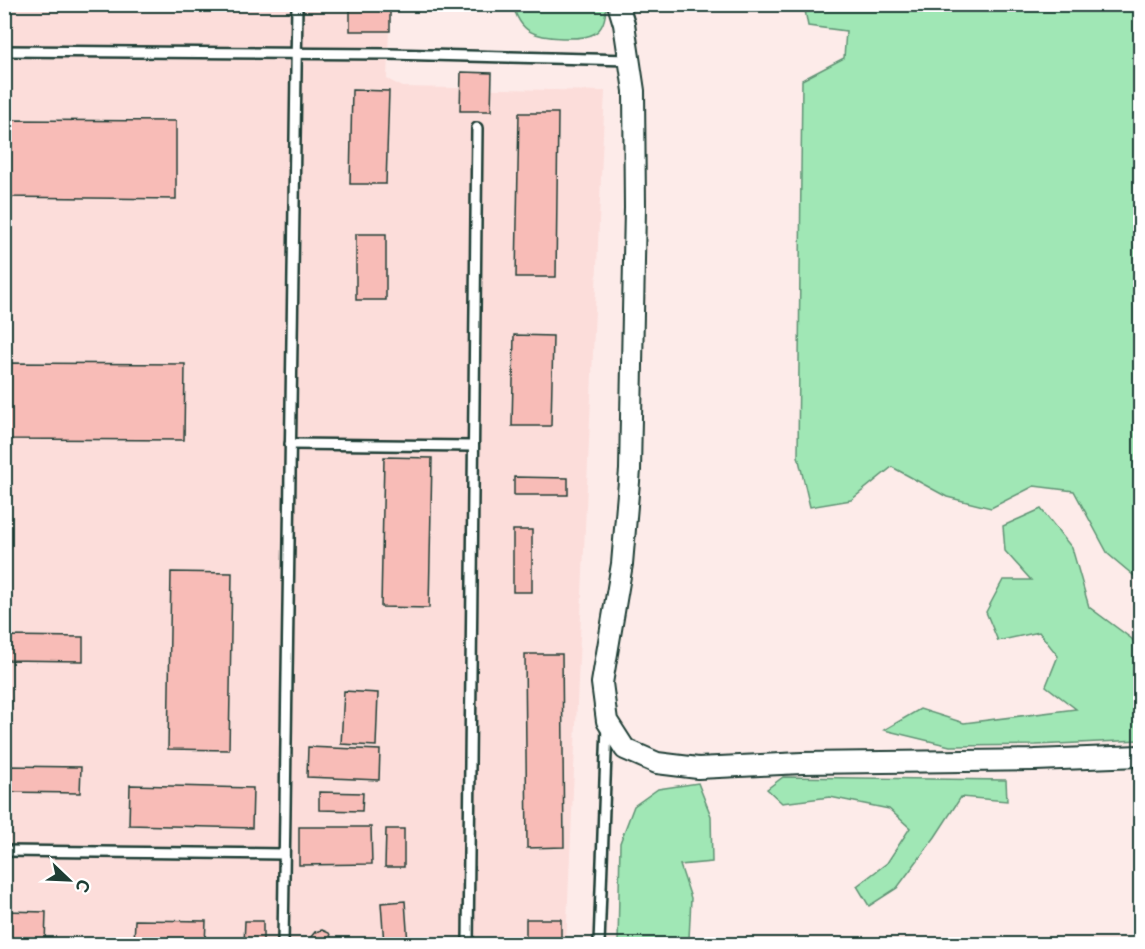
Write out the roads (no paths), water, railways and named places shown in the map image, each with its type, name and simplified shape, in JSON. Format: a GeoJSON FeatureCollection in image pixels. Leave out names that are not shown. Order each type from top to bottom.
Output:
{"type":"FeatureCollection","features":[{"type":"Feature","properties":{"kind":"street"},"geometry":{"type":"LineString","coordinates":[[618,4],[624,24],[634,90],[635,208],[630,470],[622,564],[602,683],[607,721],[625,749],[657,763],[698,768],[801,763],[1035,760],[1140,756]]}},
{"type":"Feature","properties":{"kind":"lane"},"geometry":{"type":"LineString","coordinates":[[283,945],[297,4]]}},
{"type":"Feature","properties":{"kind":"lane"},"geometry":{"type":"LineString","coordinates":[[4,51],[296,53],[629,60]]}},
{"type":"Feature","properties":{"kind":"lane"},"geometry":{"type":"LineString","coordinates":[[468,945],[477,128]]}},
{"type":"Feature","properties":{"kind":"lane"},"geometry":{"type":"LineString","coordinates":[[290,444],[474,446]]}},
{"type":"Feature","properties":{"kind":"lane"},"geometry":{"type":"LineString","coordinates":[[599,945],[607,721]]}},
{"type":"Feature","properties":{"kind":"lane"},"geometry":{"type":"LineString","coordinates":[[4,851],[284,854]]}}]}
